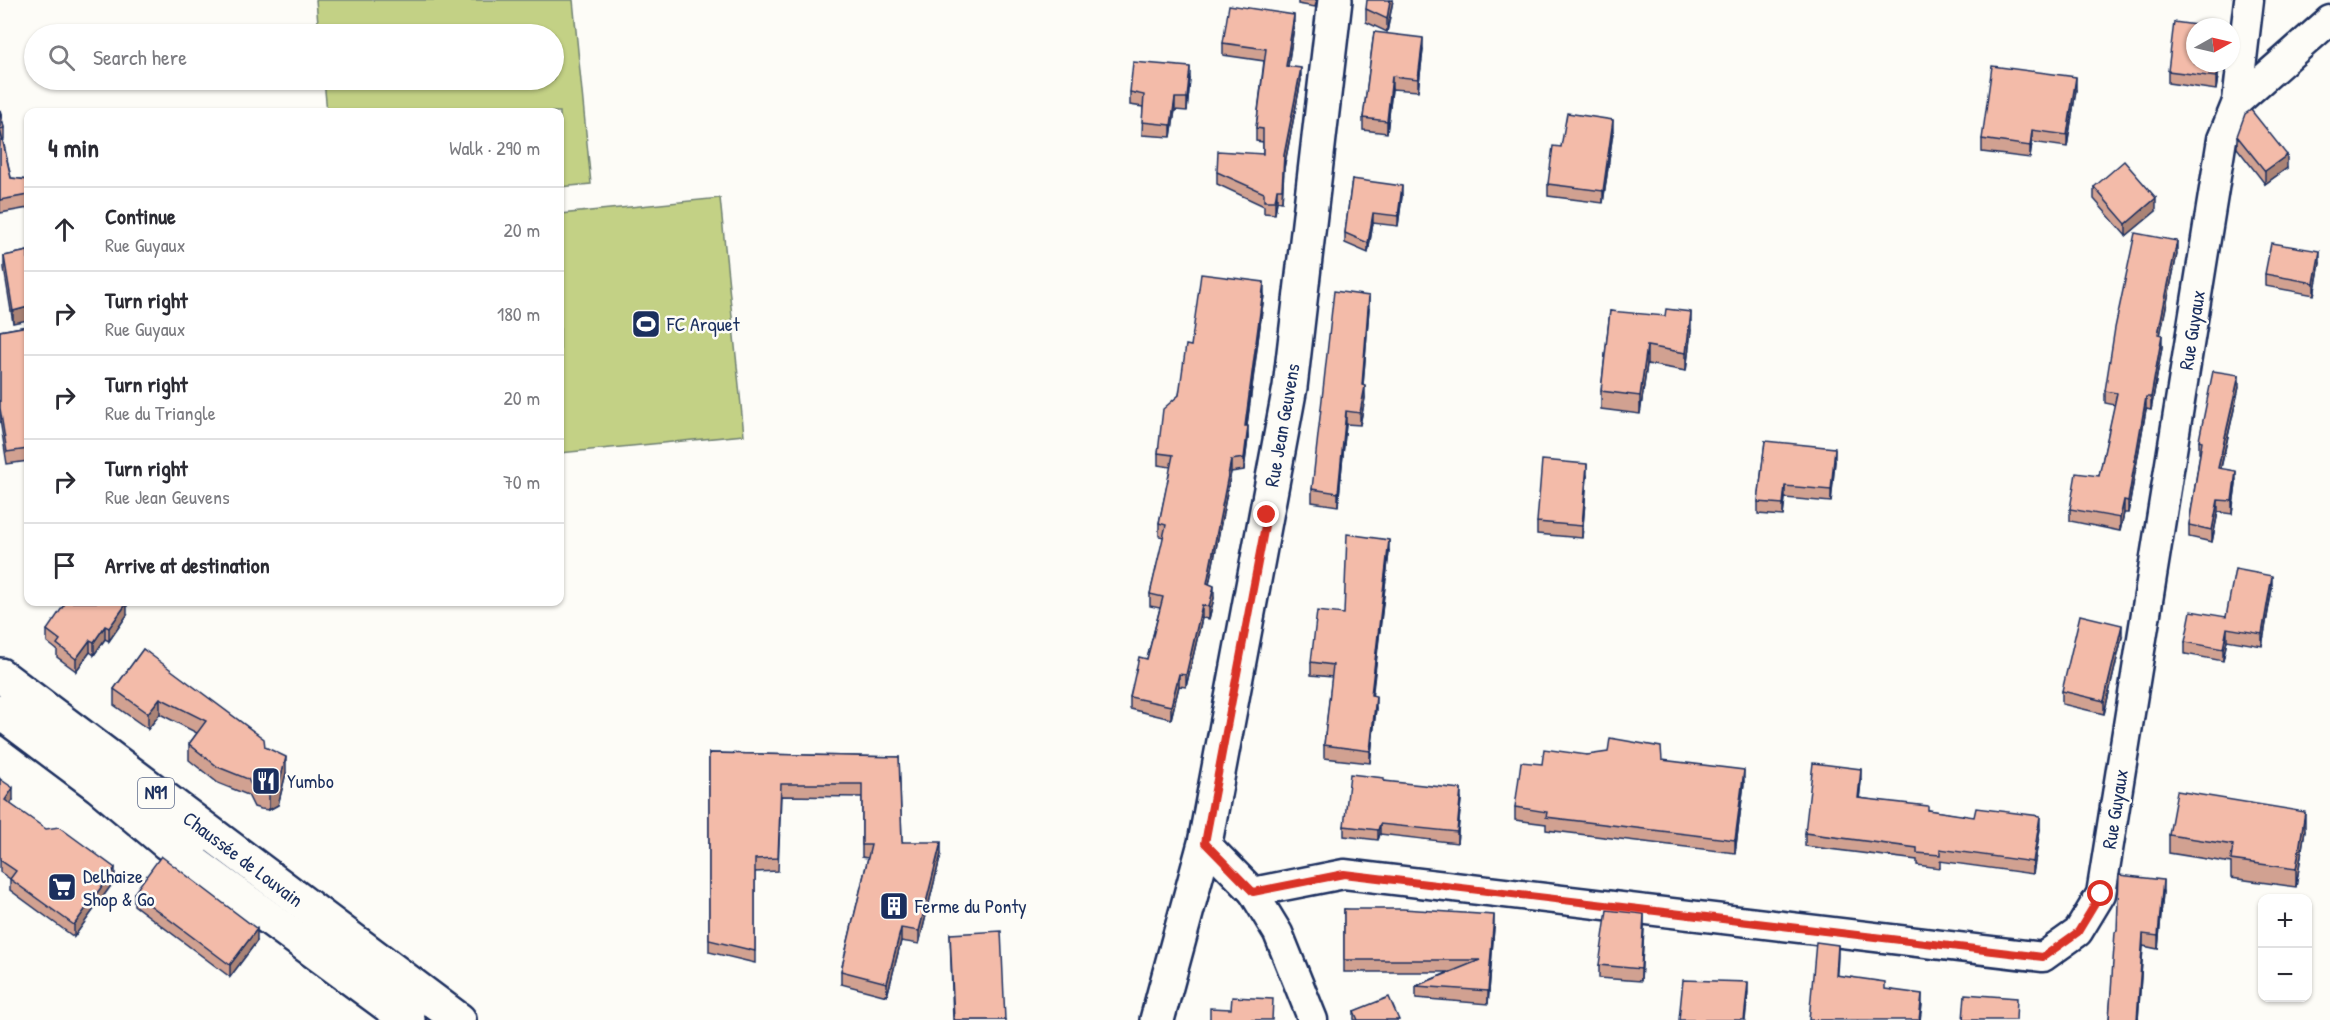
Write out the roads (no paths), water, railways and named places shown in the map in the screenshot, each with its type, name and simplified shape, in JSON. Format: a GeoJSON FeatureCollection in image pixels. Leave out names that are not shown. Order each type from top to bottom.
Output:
{"type":"FeatureCollection","features":[{"type":"Feature","properties":{"kind":"main road","name":"Rue Jean Geuvens"},"geometry":{"type":"LineString","coordinates":[[1156,1020],[1205,843],[1290,387],[1335,0]]}},
{"type":"Feature","properties":{"kind":"main road","name":"Chaussée de Louvain"},"geometry":{"type":"LineString","coordinates":[[0,675],[459,1020]]}},
{"type":"Feature","properties":{"kind":"main road","name":"Chaussée de Louvain"},"geometry":{"type":"LineString","coordinates":[[8,709],[166,843],[407,1019]]}},
{"type":"Feature","properties":{"kind":"street"},"geometry":{"type":"LineString","coordinates":[[2237,102],[2249,0]]}},
{"type":"Feature","properties":{"kind":"street"},"geometry":{"type":"LineString","coordinates":[[2237,102],[2330,20]]}},
{"type":"Feature","properties":{"kind":"street","name":"Rue Guyaux"},"geometry":{"type":"LineString","coordinates":[[1253,892],[1344,874],[2043,957],[2078,932],[2101,894],[2222,139],[2237,102]]}},
{"type":"Feature","properties":{"kind":"street"},"geometry":{"type":"LineString","coordinates":[[1205,843],[1253,892],[1278,933],[1313,1020]]}},
{"type":"Feature","properties":{"kind":"lane","name":"Chaussée de Louvain"},"geometry":{"type":"LineString","coordinates":[[8,709],[59,737]]}},
{"type":"Feature","properties":{"kind":"lane","name":"Chaussée de Louvain"},"geometry":{"type":"LineString","coordinates":[[146,805],[208,854]]}},
{"type":"Feature","properties":{"kind":"lane"},"geometry":{"type":"LineString","coordinates":[[360,969],[407,1019]]}},
{"type":"Feature","properties":{"kind":"place","name":"FC Arquet"},"geometry":{"type":"Point","coordinates":[646,324]}},
{"type":"Feature","properties":{"kind":"place","name":"Yumbo"},"geometry":{"type":"Point","coordinates":[266,781]}},
{"type":"Feature","properties":{"kind":"place","name":"Delhaize Shop & Go"},"geometry":{"type":"Point","coordinates":[62,887]}},
{"type":"Feature","properties":{"kind":"place","name":"Ferme du Ponty"},"geometry":{"type":"Point","coordinates":[894,906]}}]}
